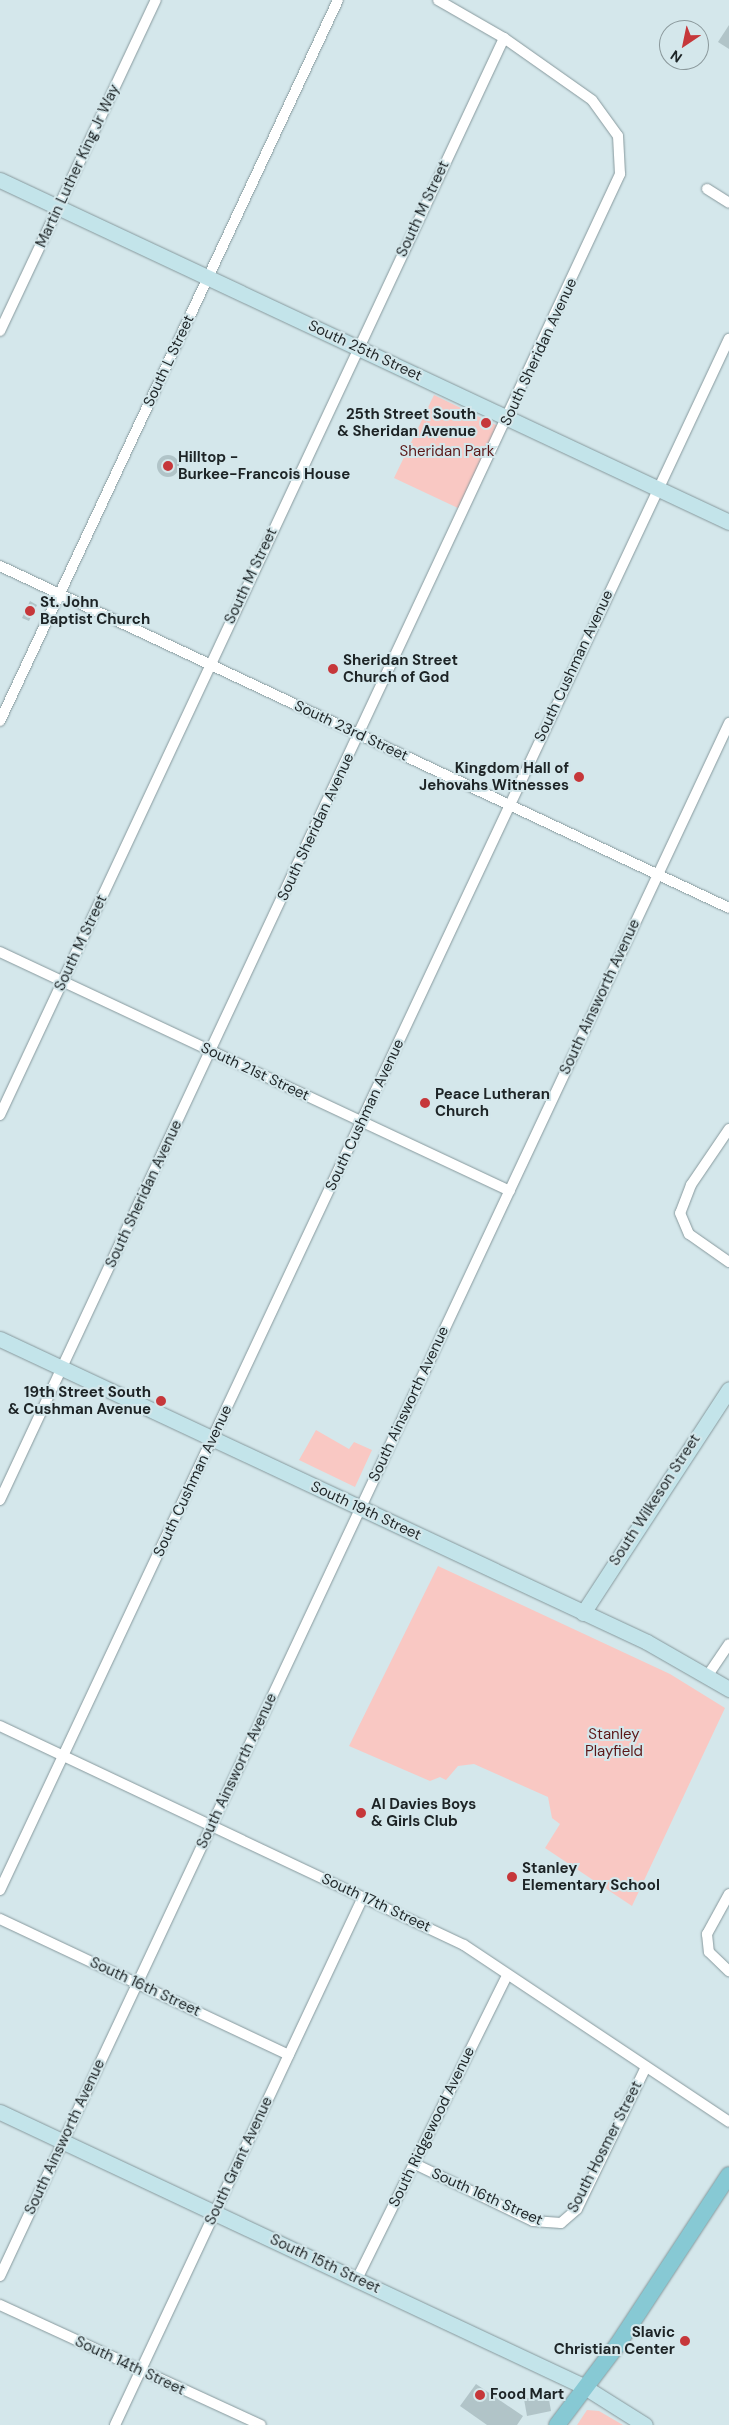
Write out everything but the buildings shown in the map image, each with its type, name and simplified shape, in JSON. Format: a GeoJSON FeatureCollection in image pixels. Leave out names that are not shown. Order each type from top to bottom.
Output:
{"type":"FeatureCollection","features":[{"type":"Feature","properties":{"kind":"main road"},"geometry":{"type":"LineString","coordinates":[[557,2425],[583,2386],[618,2344],[729,2175]]}},
{"type":"Feature","properties":{"kind":"street","name":"Martin Luther King Jr Way"},"geometry":{"type":"LineString","coordinates":[[0,331],[156,0]]}},
{"type":"Feature","properties":{"kind":"street","name":"South L Street"},"geometry":{"type":"LineString","coordinates":[[0,721],[338,0]]}},
{"type":"Feature","properties":{"kind":"street"},"geometry":{"type":"LineString","coordinates":[[438,0],[504,38]]}},
{"type":"Feature","properties":{"kind":"street","name":"South Sheridan Avenue"},"geometry":{"type":"LineString","coordinates":[[0,1500],[612,195],[622,151],[609,121],[592,100],[504,38]]}},
{"type":"Feature","properties":{"kind":"street","name":"South M Street"},"geometry":{"type":"LineString","coordinates":[[0,1115],[63,983],[209,664],[504,38]]}},
{"type":"Feature","properties":{"kind":"street","name":"South 25th Street"},"geometry":{"type":"LineString","coordinates":[[0,180],[729,522]]}},
{"type":"Feature","properties":{"kind":"street"},"geometry":{"type":"LineString","coordinates":[[708,190],[729,203]]}},
{"type":"Feature","properties":{"kind":"street","name":"South Cushman Avenue"},"geometry":{"type":"LineString","coordinates":[[0,1890],[729,339]]}},
{"type":"Feature","properties":{"kind":"street","name":"South 23rd Street"},"geometry":{"type":"LineString","coordinates":[[0,566],[729,908]]}},
{"type":"Feature","properties":{"kind":"street","name":"South Ainsworth Avenue"},"geometry":{"type":"LineString","coordinates":[[0,2276],[729,723]]}},
{"type":"Feature","properties":{"kind":"street","name":"South 21st Street"},"geometry":{"type":"LineString","coordinates":[[0,952],[510,1191]]}},
{"type":"Feature","properties":{"kind":"street"},"geometry":{"type":"LineString","coordinates":[[729,1129],[684,1197],[680,1220],[689,1234],[729,1262]]}},
{"type":"Feature","properties":{"kind":"street","name":"South 19th Street"},"geometry":{"type":"LineString","coordinates":[[0,1339],[583,1613],[708,1675],[729,1689]]}},
{"type":"Feature","properties":{"kind":"street","name":"South Wilkeson Street"},"geometry":{"type":"LineString","coordinates":[[583,1613],[729,1389]]}},
{"type":"Feature","properties":{"kind":"street"},"geometry":{"type":"LineString","coordinates":[[708,1675],[729,1644]]}},
{"type":"Feature","properties":{"kind":"street","name":"South 17th Street"},"geometry":{"type":"LineString","coordinates":[[0,1726],[464,1945],[729,2122]]}},
{"type":"Feature","properties":{"kind":"street"},"geometry":{"type":"LineString","coordinates":[[729,1894],[712,1920],[707,1941],[714,1958],[729,1971]]}},
{"type":"Feature","properties":{"kind":"street","name":"South Grant Avenue"},"geometry":{"type":"LineString","coordinates":[[115,2425],[363,1896]]}},
{"type":"Feature","properties":{"kind":"street","name":"South 16th Street"},"geometry":{"type":"LineString","coordinates":[[0,1919],[289,2054]]}},
{"type":"Feature","properties":{"kind":"street","name":"South Ridgewood Avenue"},"geometry":{"type":"LineString","coordinates":[[357,2279],[507,1975]]}},
{"type":"Feature","properties":{"kind":"street","name":"South Hosmer Street"},"geometry":{"type":"LineString","coordinates":[[561,2223],[577,2209],[646,2067]]}},
{"type":"Feature","properties":{"kind":"street","name":"South 15th Street"},"geometry":{"type":"LineString","coordinates":[[0,2112],[583,2386],[645,2425]]}},
{"type":"Feature","properties":{"kind":"street","name":"South 16th Street"},"geometry":{"type":"LineString","coordinates":[[415,2164],[533,2221],[561,2223]]}},
{"type":"Feature","properties":{"kind":"street","name":"South 14th Street"},"geometry":{"type":"LineString","coordinates":[[0,2305],[261,2425]]}},
{"type":"Feature","properties":{"kind":"green space","name":"Sheridan Park"},"geometry":{"type":"Polygon","coordinates":[[[434,395],[500,427],[460,509],[394,478],[434,395]]]}},
{"type":"Feature","properties":{"kind":"green space"},"geometry":{"type":"Polygon","coordinates":[[[316,1430],[349,1449],[354,1442],[372,1450],[355,1487],[299,1460],[316,1430]]]}},
{"type":"Feature","properties":{"kind":"green space","name":"Stanley Playfield"},"geometry":{"type":"Polygon","coordinates":[[[438,1566],[670,1674],[725,1708],[632,1906],[545,1848],[560,1824],[552,1818],[548,1797],[474,1764],[458,1766],[446,1780],[440,1777],[430,1781],[349,1746],[438,1566]]]}},
{"type":"Feature","properties":{"kind":"green space"},"geometry":{"type":"Polygon","coordinates":[[[587,2410],[599,2411],[623,2425],[577,2425],[587,2410]]]}},
{"type":"Feature","properties":{"kind":"place","name":"25th Street South & Sheridan Avenue"},"geometry":{"type":"Point","coordinates":[486,423]}},
{"type":"Feature","properties":{"kind":"place","name":"Hilltop - Burkee-Francois House"},"geometry":{"type":"Point","coordinates":[168,466]}},
{"type":"Feature","properties":{"kind":"place","name":"St. John Baptist Church"},"geometry":{"type":"Point","coordinates":[30,611]}},
{"type":"Feature","properties":{"kind":"place","name":"Sheridan Street Church of God"},"geometry":{"type":"Point","coordinates":[333,669]}},
{"type":"Feature","properties":{"kind":"place","name":"Kingdom Hall of Jehovahs Witnesses"},"geometry":{"type":"Point","coordinates":[579,777]}},
{"type":"Feature","properties":{"kind":"place","name":"Peace Lutheran Church"},"geometry":{"type":"Point","coordinates":[425,1103]}},
{"type":"Feature","properties":{"kind":"place","name":"19th Street South & Cushman Avenue"},"geometry":{"type":"Point","coordinates":[161,1401]}},
{"type":"Feature","properties":{"kind":"place","name":"Al Davies Boys & Girls Club"},"geometry":{"type":"Point","coordinates":[361,1813]}},
{"type":"Feature","properties":{"kind":"place","name":"Stanley Elementary School"},"geometry":{"type":"Point","coordinates":[512,1877]}},
{"type":"Feature","properties":{"kind":"place","name":"Slavic Christian Center"},"geometry":{"type":"Point","coordinates":[685,2341]}},
{"type":"Feature","properties":{"kind":"place","name":"Food Mart"},"geometry":{"type":"Point","coordinates":[480,2395]}}]}
